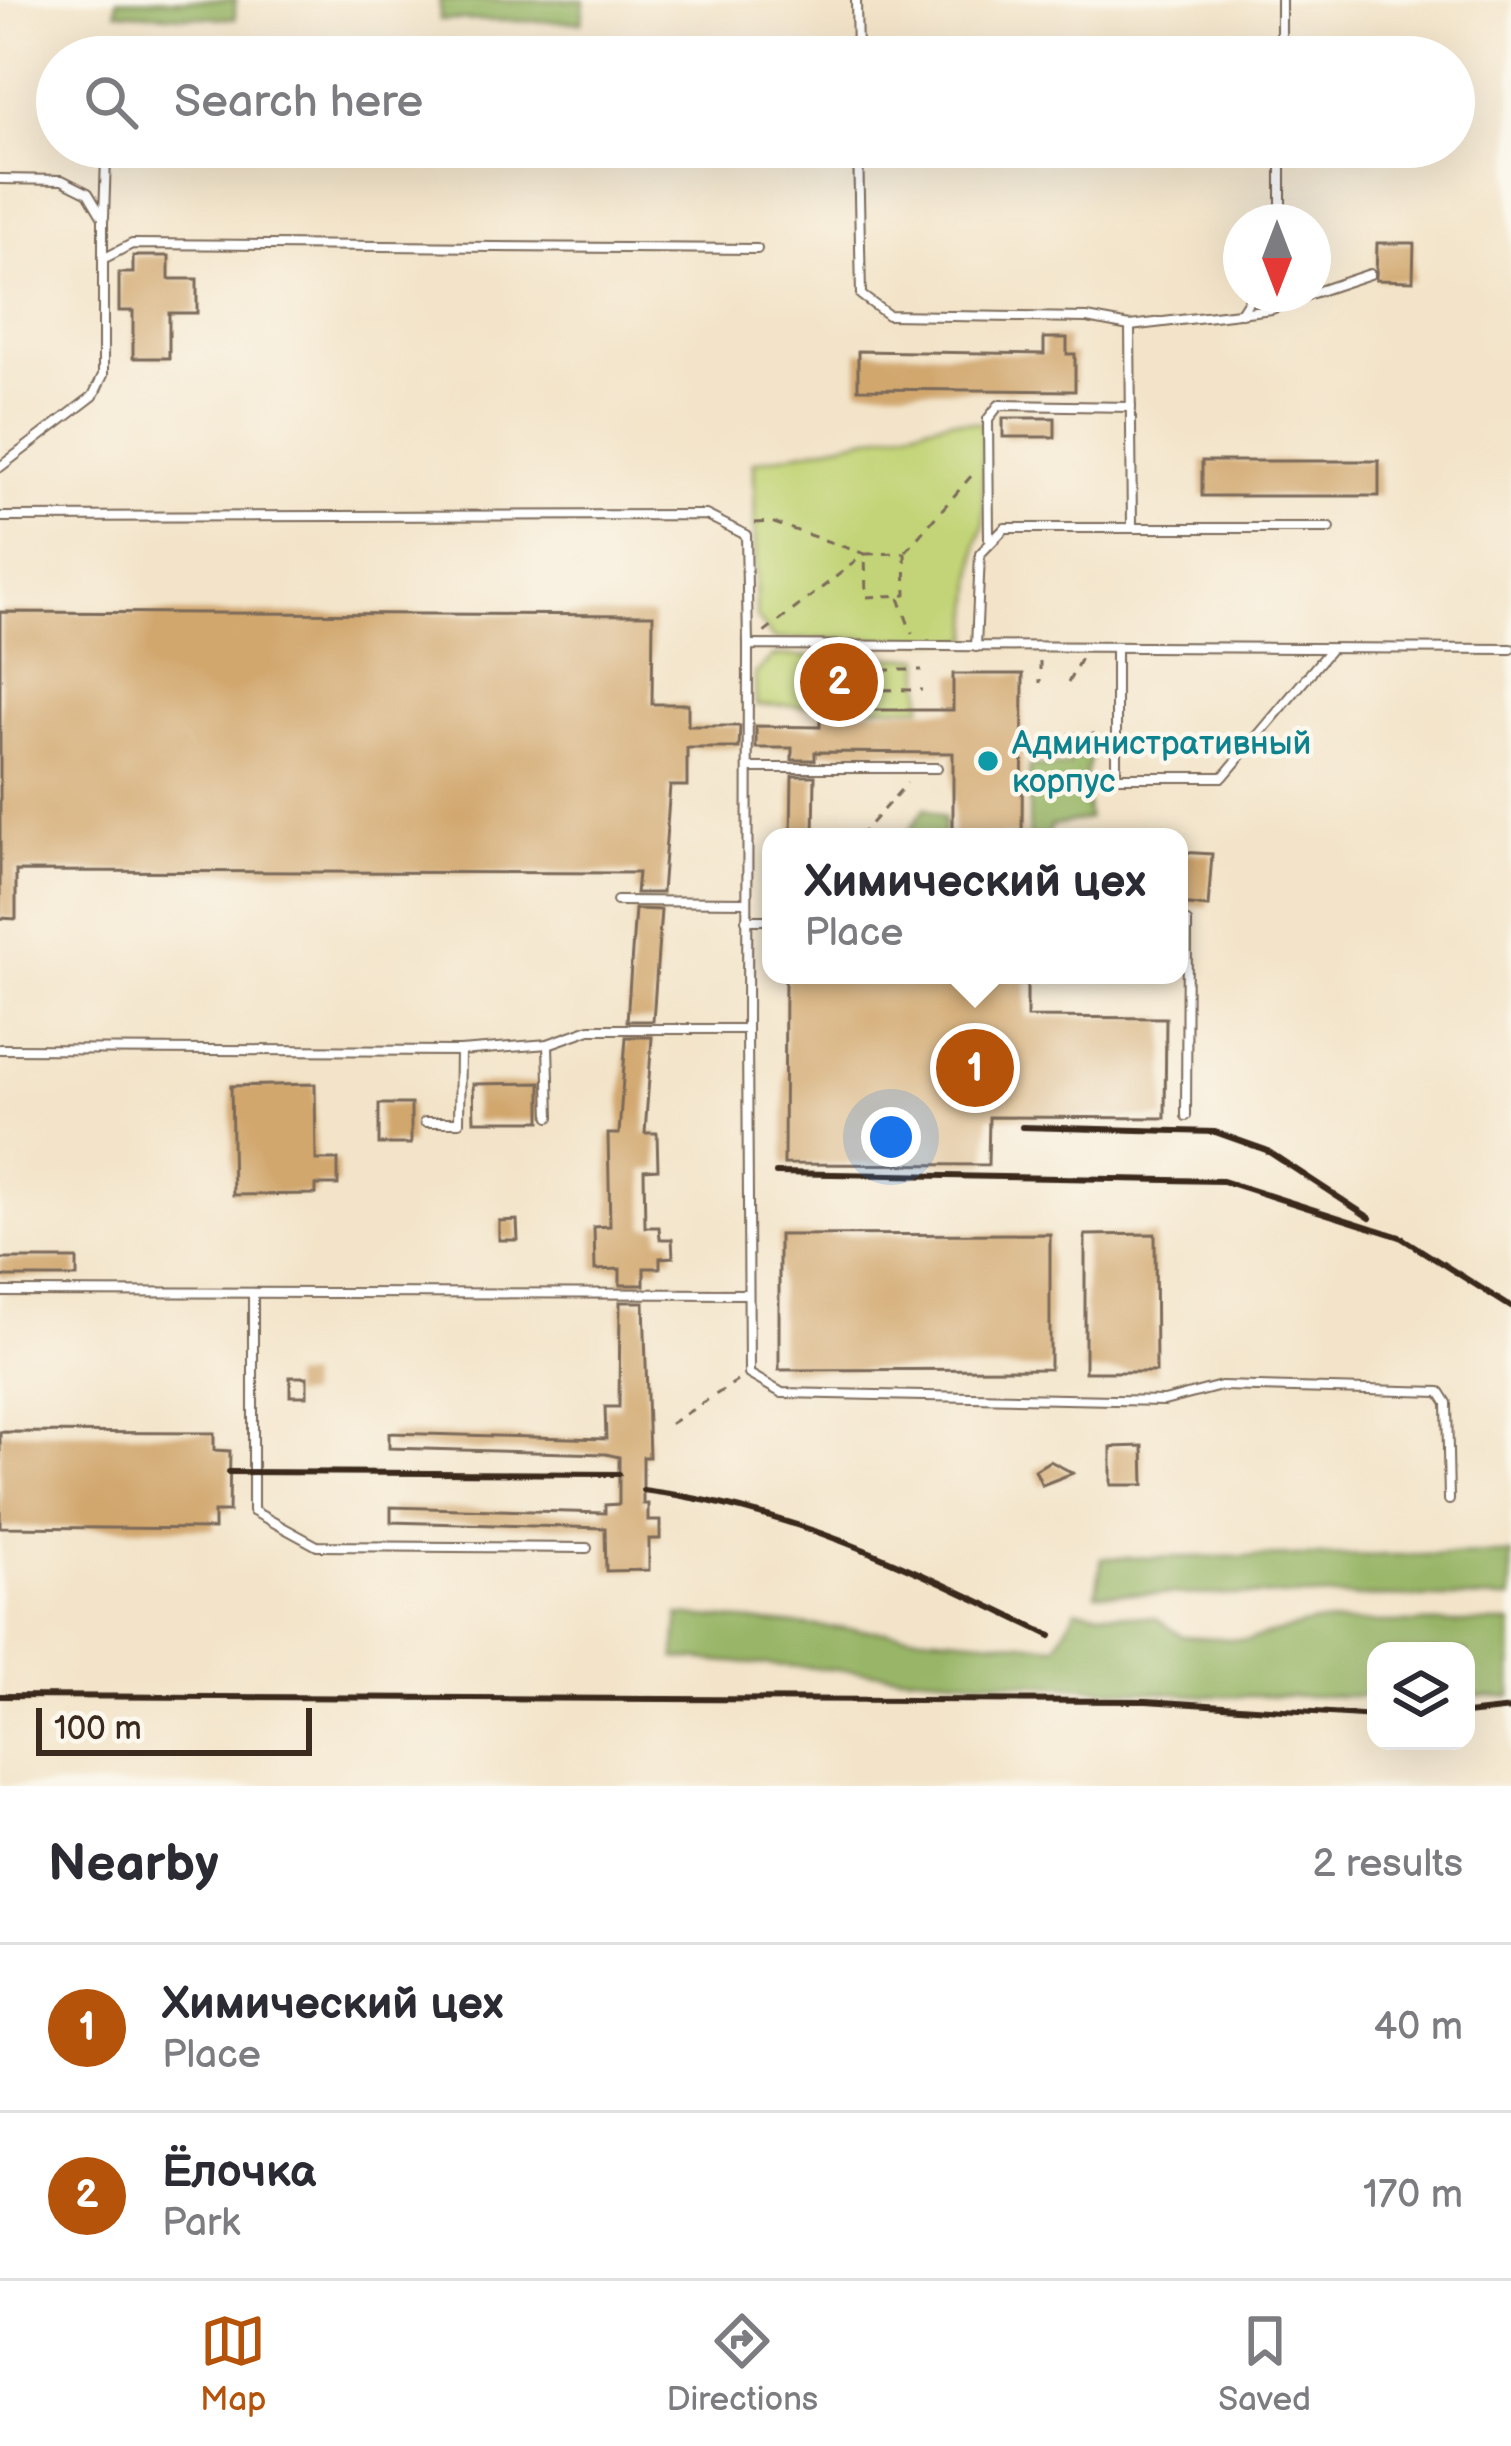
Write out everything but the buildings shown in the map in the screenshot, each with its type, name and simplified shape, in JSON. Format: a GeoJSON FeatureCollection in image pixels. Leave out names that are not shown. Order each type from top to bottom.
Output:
{"type":"FeatureCollection","features":[{"type":"Feature","properties":{"kind":"lane"},"geometry":{"type":"LineString","coordinates":[[856,0],[857,36]]}},
{"type":"Feature","properties":{"kind":"lane"},"geometry":{"type":"LineString","coordinates":[[1281,36],[1282,0]]}},
{"type":"Feature","properties":{"kind":"lane"},"geometry":{"type":"LineString","coordinates":[[0,467],[94,396],[103,375],[106,168]]}},
{"type":"Feature","properties":{"kind":"lane"},"geometry":{"type":"LineString","coordinates":[[858,168],[861,295],[888,315],[1087,318],[1130,326],[1250,312]]}},
{"type":"Feature","properties":{"kind":"lane"},"geometry":{"type":"LineString","coordinates":[[1281,168],[1281,204]]}},
{"type":"Feature","properties":{"kind":"lane"},"geometry":{"type":"LineString","coordinates":[[0,179],[62,180],[88,193],[104,218]]}},
{"type":"Feature","properties":{"kind":"lane"},"geometry":{"type":"LineString","coordinates":[[103,259],[132,244],[757,249]]}},
{"type":"Feature","properties":{"kind":"lane"},"geometry":{"type":"LineString","coordinates":[[1331,287],[1370,274]]}},
{"type":"Feature","properties":{"kind":"lane"},"geometry":{"type":"LineString","coordinates":[[1130,326],[1132,526]]}},
{"type":"Feature","properties":{"kind":"lane"},"geometry":{"type":"LineString","coordinates":[[989,539],[988,419],[999,405],[1131,406]]}},
{"type":"Feature","properties":{"kind":"lane"},"geometry":{"type":"LineString","coordinates":[[0,517],[706,515],[746,536],[749,1374],[782,1393],[1164,1401],[1220,1385],[1440,1392],[1447,1403],[1449,1499]]}},
{"type":"Feature","properties":{"kind":"lane"},"geometry":{"type":"LineString","coordinates":[[976,646],[980,554],[989,539],[1005,528],[1330,528]]}},
{"type":"Feature","properties":{"kind":"lane"},"geometry":{"type":"LineString","coordinates":[[748,645],[1511,649]]}},
{"type":"Feature","properties":{"kind":"lane"},"geometry":{"type":"LineString","coordinates":[[1116,648],[1116,777],[1223,777],[1330,650]]}},
{"type":"Feature","properties":{"kind":"lane"},"geometry":{"type":"LineString","coordinates":[[748,768],[937,768]]}},
{"type":"Feature","properties":{"kind":"lane"},"geometry":{"type":"LineString","coordinates":[[617,901],[747,902]]}},
{"type":"Feature","properties":{"kind":"lane"},"geometry":{"type":"LineString","coordinates":[[746,920],[762,920]]}},
{"type":"Feature","properties":{"kind":"lane"},"geometry":{"type":"LineString","coordinates":[[1186,1115],[1187,984]]}},
{"type":"Feature","properties":{"kind":"lane"},"geometry":{"type":"LineString","coordinates":[[0,1049],[460,1051],[548,1044],[590,1029],[747,1029]]}},
{"type":"Feature","properties":{"kind":"lane"},"geometry":{"type":"LineString","coordinates":[[548,1044],[550,1117]]}},
{"type":"Feature","properties":{"kind":"lane"},"geometry":{"type":"LineString","coordinates":[[425,1122],[459,1122],[460,1051]]}},
{"type":"Feature","properties":{"kind":"lane"},"geometry":{"type":"LineString","coordinates":[[0,1292],[748,1294]]}},
{"type":"Feature","properties":{"kind":"lane"},"geometry":{"type":"LineString","coordinates":[[253,1293],[253,1511],[317,1546],[587,1548]]}},
{"type":"Feature","properties":{"kind":"path"},"geometry":{"type":"LineString","coordinates":[[865,554],[866,597],[906,596],[904,553],[967,475],[988,471]]}},
{"type":"Feature","properties":{"kind":"path"},"geometry":{"type":"LineString","coordinates":[[746,536],[753,523],[771,522],[865,554],[904,553]]}},
{"type":"Feature","properties":{"kind":"path"},"geometry":{"type":"LineString","coordinates":[[748,645],[865,554]]}},
{"type":"Feature","properties":{"kind":"path"},"geometry":{"type":"LineString","coordinates":[[899,596],[917,646]]}},
{"type":"Feature","properties":{"kind":"path"},"geometry":{"type":"LineString","coordinates":[[806,645],[806,689],[922,690]]}},
{"type":"Feature","properties":{"kind":"path"},"geometry":{"type":"LineString","coordinates":[[1040,647],[1040,683]]}},
{"type":"Feature","properties":{"kind":"path"},"geometry":{"type":"LineString","coordinates":[[1068,683],[1087,648]]}},
{"type":"Feature","properties":{"kind":"path"},"geometry":{"type":"LineString","coordinates":[[806,670],[922,670]]}},
{"type":"Feature","properties":{"kind":"path"},"geometry":{"type":"LineString","coordinates":[[1068,734],[1116,734]]}},
{"type":"Feature","properties":{"kind":"path"},"geometry":{"type":"LineString","coordinates":[[867,828],[920,768]]}},
{"type":"Feature","properties":{"kind":"path"},"geometry":{"type":"LineString","coordinates":[[670,1424],[749,1374]]}},
{"type":"Feature","properties":{"kind":"green space"},"geometry":{"type":"Polygon","coordinates":[[[117,0],[235,0],[235,19],[116,12],[117,0]]]}},
{"type":"Feature","properties":{"kind":"green space"},"geometry":{"type":"Polygon","coordinates":[[[440,0],[584,0],[582,22],[440,20],[440,0]]]}},
{"type":"Feature","properties":{"kind":"green space"},"geometry":{"type":"Polygon","coordinates":[[[950,420],[982,423],[984,525],[977,543],[970,640],[773,639],[756,616],[754,462],[950,420]]]}},
{"type":"Feature","properties":{"kind":"green space"},"geometry":{"type":"Polygon","coordinates":[[[773,656],[922,658],[922,707],[756,705],[755,674],[773,656]]]}},
{"type":"Feature","properties":{"kind":"green space"},"geometry":{"type":"Polygon","coordinates":[[[1074,753],[1092,753],[1080,794],[1087,801],[1088,819],[1029,828],[1029,766],[1068,766],[1074,753]]]}},
{"type":"Feature","properties":{"kind":"green space"},"geometry":{"type":"Polygon","coordinates":[[[925,808],[944,818],[944,828],[911,828],[925,808]]]}},
{"type":"Feature","properties":{"kind":"green space"},"geometry":{"type":"Polygon","coordinates":[[[1511,1554],[1511,1599],[1096,1593],[1102,1558],[1511,1554]]]}},
{"type":"Feature","properties":{"kind":"green space"},"geometry":{"type":"Polygon","coordinates":[[[1076,1609],[1156,1618],[1182,1636],[1247,1640],[1313,1623],[1511,1623],[1511,1697],[1475,1696],[1475,1642],[1367,1642],[1367,1696],[1206,1696],[675,1658],[679,1615],[1056,1646],[1076,1609]]]}},
{"type":"Feature","properties":{"kind":"railway"},"geometry":{"type":"LineString","coordinates":[[1022,1127],[1215,1132],[1266,1150],[1370,1218]]}},
{"type":"Feature","properties":{"kind":"railway"},"geometry":{"type":"LineString","coordinates":[[776,1173],[1223,1181],[1400,1237],[1511,1307]]}},
{"type":"Feature","properties":{"kind":"railway"},"geometry":{"type":"LineString","coordinates":[[229,1472],[619,1474]]}},
{"type":"Feature","properties":{"kind":"railway"},"geometry":{"type":"LineString","coordinates":[[643,1490],[699,1499],[803,1527],[902,1566],[1051,1636]]}},
{"type":"Feature","properties":{"kind":"railway"},"geometry":{"type":"LineString","coordinates":[[0,1696],[1146,1701],[1367,1715]]}},
{"type":"Feature","properties":{"kind":"railway"},"geometry":{"type":"LineString","coordinates":[[1475,1713],[1511,1709]]}},
{"type":"Feature","properties":{"kind":"place","name":"Ёлочка"},"geometry":{"type":"Point","coordinates":[839,682]}},
{"type":"Feature","properties":{"kind":"place","name":"Административный корпус"},"geometry":{"type":"Point","coordinates":[988,761]}},
{"type":"Feature","properties":{"kind":"place","name":"Химический цех"},"geometry":{"type":"Point","coordinates":[975,1068]}}]}
